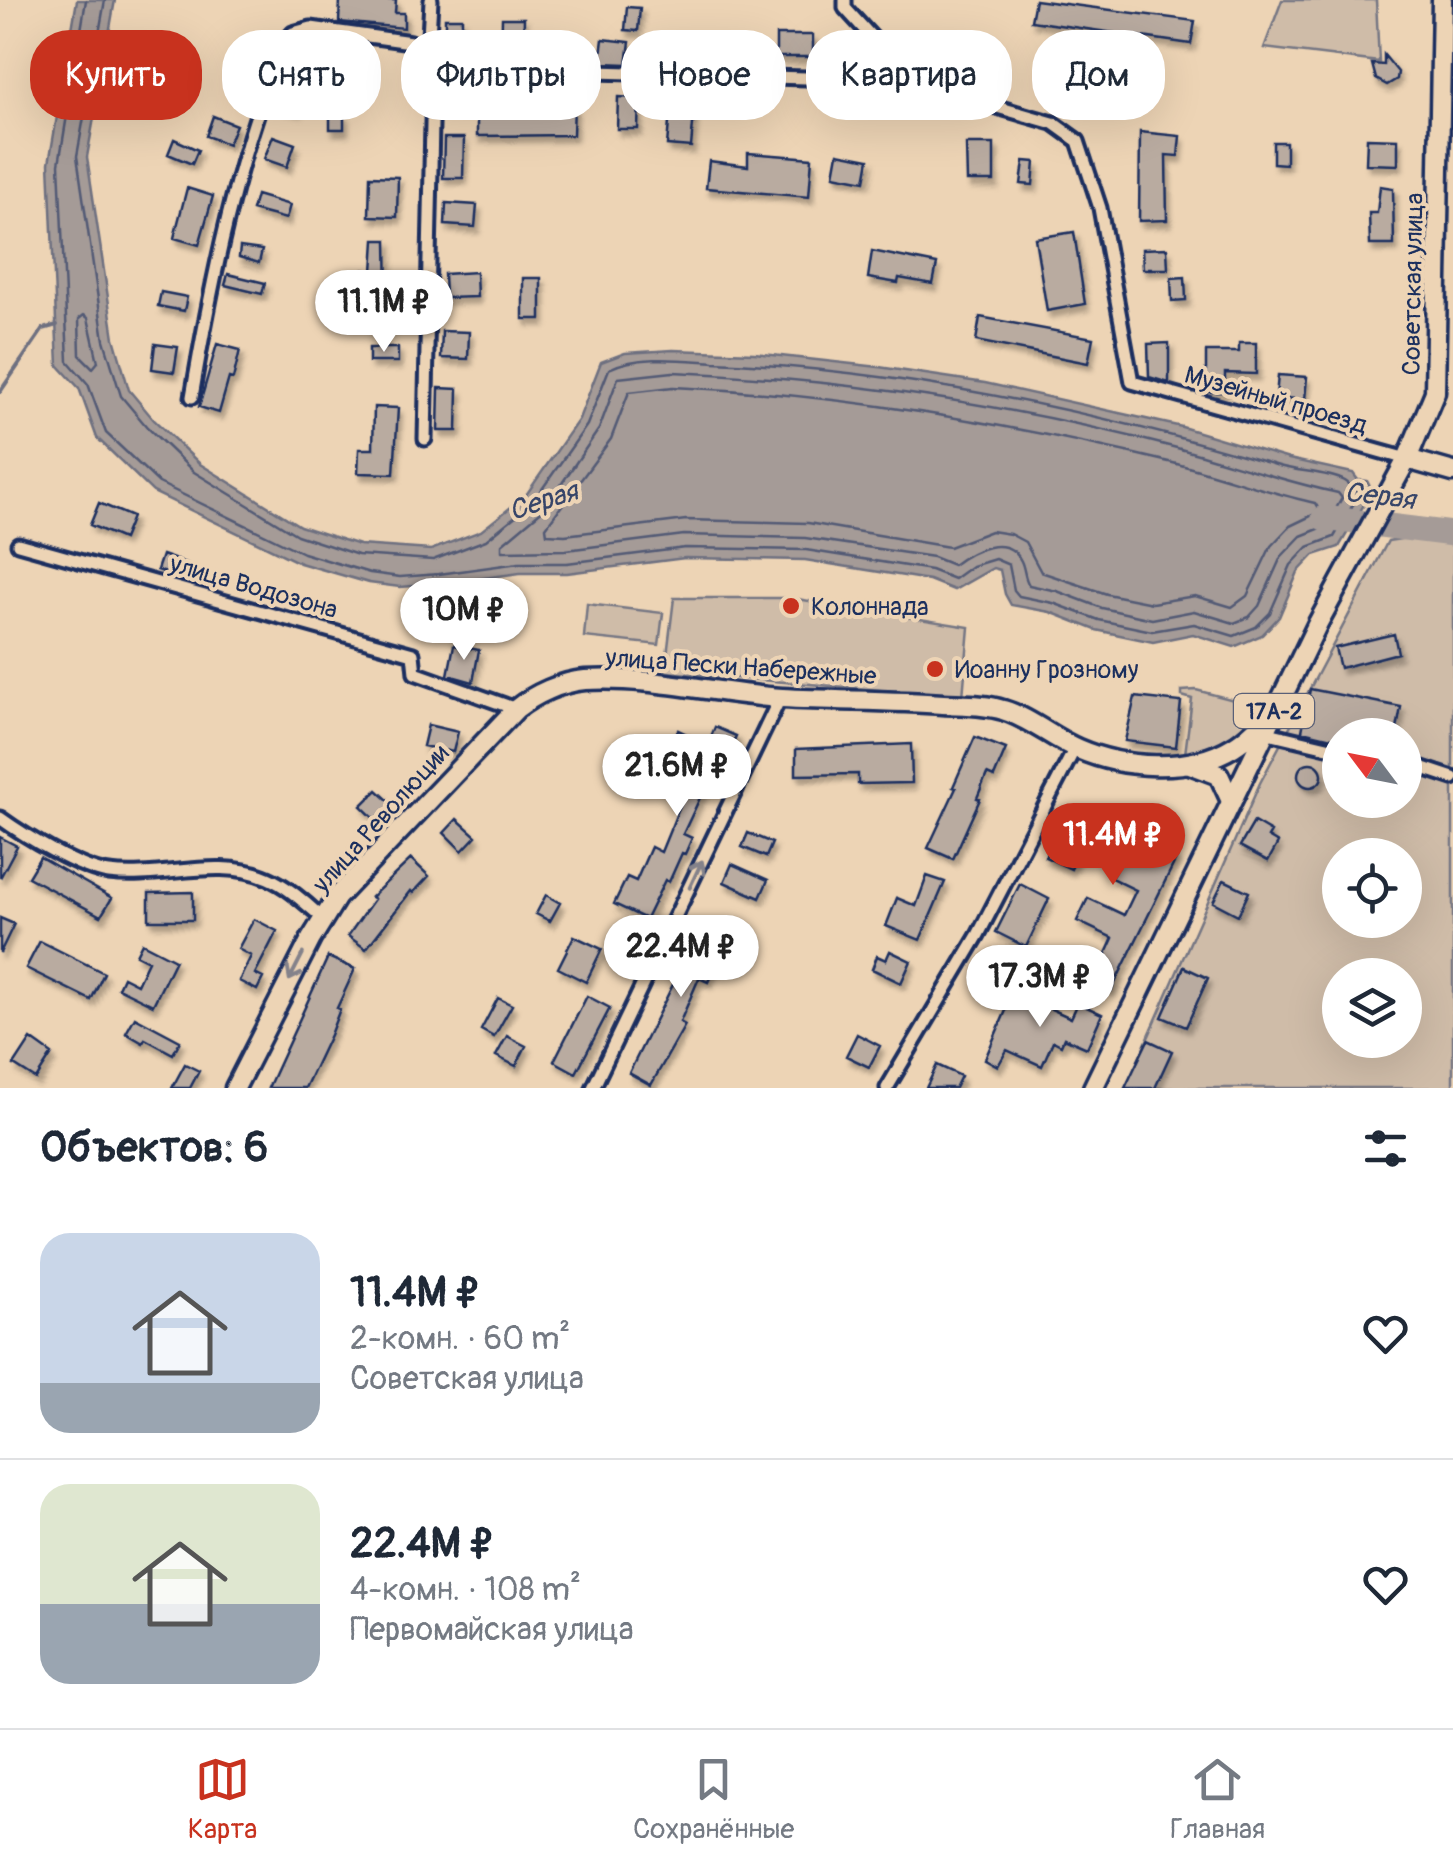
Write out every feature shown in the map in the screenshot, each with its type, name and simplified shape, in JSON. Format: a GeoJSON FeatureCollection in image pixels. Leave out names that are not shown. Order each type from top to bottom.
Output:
{"type":"FeatureCollection","features":[{"type":"Feature","properties":{"kind":"main road","name":"Советская улица"},"geometry":{"type":"LineString","coordinates":[[1093,1088],[1230,800],[1425,422],[1436,378],[1447,79],[1442,0]]}},
{"type":"Feature","properties":{"kind":"main road"},"geometry":{"type":"LineString","coordinates":[[1407,459],[1453,472]]}},
{"type":"Feature","properties":{"kind":"main road","name":"улица Революции"},"geometry":{"type":"LineString","coordinates":[[241,1086],[337,897],[516,709],[529,698],[581,680]]}},
{"type":"Feature","properties":{"kind":"main road","name":"улица Пески Набережные"},"geometry":{"type":"LineString","coordinates":[[581,680],[616,680],[780,698],[928,702],[1003,710],[1075,748],[1113,762],[1185,762],[1230,749],[1276,708]]}},
{"type":"Feature","properties":{"kind":"main road"},"geometry":{"type":"LineString","coordinates":[[1185,762],[1219,775],[1230,800]]}},
{"type":"Feature","properties":{"kind":"street"},"geometry":{"type":"LineString","coordinates":[[429,30],[431,0]]}},
{"type":"Feature","properties":{"kind":"street"},"geometry":{"type":"LineString","coordinates":[[845,0],[846,8],[866,30]]}},
{"type":"Feature","properties":{"kind":"street"},"geometry":{"type":"LineString","coordinates":[[192,397],[208,302],[240,172],[283,44],[293,34],[311,28],[401,40]]}},
{"type":"Feature","properties":{"kind":"street"},"geometry":{"type":"LineString","coordinates":[[601,73],[806,78]]}},
{"type":"Feature","properties":{"kind":"street","name":"Музейный проезд"},"geometry":{"type":"LineString","coordinates":[[1012,112],[1053,124],[1078,142],[1100,208],[1132,382],[1407,459]]}},
{"type":"Feature","properties":{"kind":"street"},"geometry":{"type":"LineString","coordinates":[[426,439],[433,120]]}},
{"type":"Feature","properties":{"kind":"street","name":"улица Водозона"},"geometry":{"type":"LineString","coordinates":[[18,544],[413,654],[415,673],[516,709]]}},
{"type":"Feature","properties":{"kind":"street"},"geometry":{"type":"LineString","coordinates":[[594,1088],[780,698]]}},
{"type":"Feature","properties":{"kind":"street"},"geometry":{"type":"LineString","coordinates":[[1264,732],[1322,746]]}},
{"type":"Feature","properties":{"kind":"street"},"geometry":{"type":"LineString","coordinates":[[887,1088],[978,936],[1075,748]]}},
{"type":"Feature","properties":{"kind":"street"},"geometry":{"type":"LineString","coordinates":[[1422,768],[1453,778]]}},
{"type":"Feature","properties":{"kind":"street"},"geometry":{"type":"LineString","coordinates":[[0,818],[84,866],[106,873],[152,875],[214,868],[243,870],[292,892],[324,919]]}},
{"type":"Feature","properties":{"kind":"shaded area"},"geometry":{"type":"Polygon","coordinates":[[[1282,0],[1376,0],[1379,62],[1264,48],[1282,0]]]}},
{"type":"Feature","properties":{"kind":"shaded area"},"geometry":{"type":"Polygon","coordinates":[[[1439,533],[1453,536],[1453,1088],[1126,1088],[1260,783],[1388,541],[1439,533]]]}},
{"type":"Feature","properties":{"kind":"shaded area"},"geometry":{"type":"Polygon","coordinates":[[[674,598],[791,598],[969,627],[963,697],[665,672],[674,598]]]}},
{"type":"Feature","properties":{"kind":"shaded area"},"geometry":{"type":"Polygon","coordinates":[[[587,604],[663,613],[659,645],[584,637],[587,604]]]}},
{"type":"Feature","properties":{"kind":"shaded area"},"geometry":{"type":"Polygon","coordinates":[[[1196,690],[1253,705],[1254,712],[1224,740],[1185,754],[1192,699],[1182,696],[1182,691],[1196,690]]]}},
{"type":"Feature","properties":{"kind":"water"},"geometry":{"type":"Polygon","coordinates":[[[77,0],[115,0],[110,30],[72,30],[77,0]]]}},
{"type":"Feature","properties":{"kind":"water"},"geometry":{"type":"Polygon","coordinates":[[[56,120],[94,120],[87,157],[114,338],[129,390],[200,464],[300,526],[359,545],[431,550],[481,531],[526,495],[579,419],[601,362],[625,353],[673,350],[754,353],[985,383],[1182,427],[1289,459],[1353,473],[1358,480],[1367,481],[1372,491],[1339,547],[1314,555],[1298,572],[1279,617],[1262,635],[1234,647],[1193,634],[1153,642],[1096,630],[1050,612],[1011,605],[1000,570],[993,568],[954,590],[929,580],[805,560],[685,558],[440,584],[400,587],[369,583],[300,563],[153,492],[97,438],[79,388],[58,365],[49,163],[56,120]]]}},
{"type":"Feature","properties":{"kind":"building"},"geometry":{"type":"Polygon","coordinates":[[[340,0],[396,0],[395,13],[404,13],[404,28],[339,22],[340,0]]]}},
{"type":"Feature","properties":{"kind":"building"},"geometry":{"type":"Polygon","coordinates":[[[1035,0],[1195,21],[1191,44],[1165,40],[1165,30],[1094,30],[1031,21],[1035,0]]]}},
{"type":"Feature","properties":{"kind":"building"},"geometry":{"type":"Polygon","coordinates":[[[627,7],[640,8],[638,30],[625,30],[627,7]]]}},
{"type":"Feature","properties":{"kind":"building"},"geometry":{"type":"Polygon","coordinates":[[[445,18],[462,18],[462,30],[445,30],[445,18]]]}},
{"type":"Feature","properties":{"kind":"building"},"geometry":{"type":"Polygon","coordinates":[[[502,18],[524,18],[524,30],[502,30],[502,18]]]}},
{"type":"Feature","properties":{"kind":"building"},"geometry":{"type":"Polygon","coordinates":[[[786,35],[806,35],[806,57],[786,57],[786,35]]]}},
{"type":"Feature","properties":{"kind":"building"},"geometry":{"type":"Polygon","coordinates":[[[603,39],[621,41],[621,64],[601,63],[603,39]]]}},
{"type":"Feature","properties":{"kind":"building"},"geometry":{"type":"Polygon","coordinates":[[[1384,55],[1398,72],[1397,79],[1387,85],[1376,79],[1372,64],[1384,65],[1384,55]]]}},
{"type":"Feature","properties":{"kind":"building"},"geometry":{"type":"Polygon","coordinates":[[[621,97],[621,120],[638,120],[638,129],[617,129],[621,97]]]}},
{"type":"Feature","properties":{"kind":"building"},"geometry":{"type":"Polygon","coordinates":[[[213,116],[236,125],[228,144],[206,136],[213,116]]]}},
{"type":"Feature","properties":{"kind":"building"},"geometry":{"type":"Polygon","coordinates":[[[330,120],[344,120],[344,129],[330,129],[330,120]]]}},
{"type":"Feature","properties":{"kind":"building"},"geometry":{"type":"Polygon","coordinates":[[[477,120],[573,120],[573,135],[477,136],[477,120]]]}},
{"type":"Feature","properties":{"kind":"building"},"geometry":{"type":"Polygon","coordinates":[[[669,120],[693,120],[691,147],[667,145],[669,120]]]}},
{"type":"Feature","properties":{"kind":"building"},"geometry":{"type":"Polygon","coordinates":[[[1140,132],[1180,136],[1178,156],[1166,155],[1167,220],[1139,221],[1140,132]]]}},
{"type":"Feature","properties":{"kind":"building"},"geometry":{"type":"Polygon","coordinates":[[[273,136],[295,144],[287,167],[264,159],[273,136]]]}},
{"type":"Feature","properties":{"kind":"building"},"geometry":{"type":"Polygon","coordinates":[[[444,138],[464,138],[463,178],[443,178],[444,138]]]}},
{"type":"Feature","properties":{"kind":"building"},"geometry":{"type":"Polygon","coordinates":[[[1367,138],[1398,139],[1398,165],[1366,164],[1367,138]]]}},
{"type":"Feature","properties":{"kind":"building"},"geometry":{"type":"Polygon","coordinates":[[[174,139],[198,150],[192,164],[168,154],[174,139]]]}},
{"type":"Feature","properties":{"kind":"building"},"geometry":{"type":"Polygon","coordinates":[[[1273,142],[1286,142],[1286,164],[1273,163],[1273,142]]]}},
{"type":"Feature","properties":{"kind":"building"},"geometry":{"type":"Polygon","coordinates":[[[966,144],[994,144],[994,181],[967,181],[966,144]]]}},
{"type":"Feature","properties":{"kind":"building"},"geometry":{"type":"Polygon","coordinates":[[[748,153],[812,158],[809,197],[706,188],[709,161],[748,166],[748,153]]]}},
{"type":"Feature","properties":{"kind":"building"},"geometry":{"type":"Polygon","coordinates":[[[838,153],[869,159],[865,181],[834,175],[838,153]]]}},
{"type":"Feature","properties":{"kind":"building"},"geometry":{"type":"Polygon","coordinates":[[[1024,161],[1035,162],[1033,185],[1021,184],[1024,161]]]}},
{"type":"Feature","properties":{"kind":"building"},"geometry":{"type":"Polygon","coordinates":[[[370,176],[398,177],[397,217],[369,216],[370,176]]]}},
{"type":"Feature","properties":{"kind":"building"},"geometry":{"type":"Polygon","coordinates":[[[1380,186],[1393,188],[1394,245],[1370,245],[1369,213],[1377,213],[1380,186]]]}},
{"type":"Feature","properties":{"kind":"building"},"geometry":{"type":"Polygon","coordinates":[[[187,188],[213,196],[199,245],[174,238],[187,188]]]}},
{"type":"Feature","properties":{"kind":"building"},"geometry":{"type":"Polygon","coordinates":[[[256,195],[290,205],[286,219],[252,210],[256,195]]]}},
{"type":"Feature","properties":{"kind":"building"},"geometry":{"type":"Polygon","coordinates":[[[446,203],[477,205],[475,227],[445,225],[446,203]]]}},
{"type":"Feature","properties":{"kind":"building"},"geometry":{"type":"Polygon","coordinates":[[[1074,232],[1085,304],[1047,311],[1035,238],[1074,232]]]}},
{"type":"Feature","properties":{"kind":"building"},"geometry":{"type":"Polygon","coordinates":[[[375,240],[387,240],[388,296],[400,297],[398,318],[372,315],[376,282],[364,282],[364,270],[373,271],[375,240]]]}},
{"type":"Feature","properties":{"kind":"building"},"geometry":{"type":"Polygon","coordinates":[[[240,247],[262,250],[259,263],[239,257],[240,247]]]}},
{"type":"Feature","properties":{"kind":"building"},"geometry":{"type":"Polygon","coordinates":[[[1167,248],[1168,269],[1143,269],[1142,249],[1167,248]]]}},
{"type":"Feature","properties":{"kind":"building"},"geometry":{"type":"Polygon","coordinates":[[[872,251],[937,264],[933,284],[868,278],[872,251]]]}},
{"type":"Feature","properties":{"kind":"building"},"geometry":{"type":"Polygon","coordinates":[[[476,272],[477,297],[445,298],[444,274],[476,272]]]}},
{"type":"Feature","properties":{"kind":"building"},"geometry":{"type":"Polygon","coordinates":[[[228,274],[265,283],[262,294],[225,285],[228,274]]]}},
{"type":"Feature","properties":{"kind":"building"},"geometry":{"type":"Polygon","coordinates":[[[1185,277],[1186,300],[1172,301],[1171,278],[1185,277]]]}},
{"type":"Feature","properties":{"kind":"building"},"geometry":{"type":"Polygon","coordinates":[[[523,278],[541,278],[541,319],[523,319],[523,278]]]}},
{"type":"Feature","properties":{"kind":"building"},"geometry":{"type":"Polygon","coordinates":[[[161,292],[187,297],[184,311],[158,306],[161,292]]]}},
{"type":"Feature","properties":{"kind":"building"},"geometry":{"type":"Polygon","coordinates":[[[980,317],[1093,338],[1088,363],[976,341],[980,317]]]}},
{"type":"Feature","properties":{"kind":"building"},"geometry":{"type":"Polygon","coordinates":[[[442,331],[469,332],[468,359],[441,358],[442,331]]]}},
{"type":"Feature","properties":{"kind":"building"},"geometry":{"type":"Polygon","coordinates":[[[1169,343],[1169,383],[1149,377],[1148,344],[1169,343]]]}},
{"type":"Feature","properties":{"kind":"building"},"geometry":{"type":"Polygon","coordinates":[[[1239,343],[1256,343],[1256,374],[1225,373],[1225,392],[1206,392],[1206,352],[1239,352],[1239,343]]]}},
{"type":"Feature","properties":{"kind":"building"},"geometry":{"type":"Polygon","coordinates":[[[155,344],[178,347],[174,372],[152,369],[155,344]]]}},
{"type":"Feature","properties":{"kind":"building"},"geometry":{"type":"Polygon","coordinates":[[[217,344],[240,350],[219,413],[199,407],[217,344]]]}},
{"type":"Feature","properties":{"kind":"building"},"geometry":{"type":"Polygon","coordinates":[[[369,348],[398,348],[398,362],[369,362],[369,348]]]}},
{"type":"Feature","properties":{"kind":"building"},"geometry":{"type":"Polygon","coordinates":[[[1278,375],[1307,377],[1305,400],[1276,397],[1278,375]]]}},
{"type":"Feature","properties":{"kind":"building"},"geometry":{"type":"Polygon","coordinates":[[[439,388],[458,389],[457,431],[438,431],[439,388]]]}},
{"type":"Feature","properties":{"kind":"building"},"geometry":{"type":"Polygon","coordinates":[[[374,407],[398,408],[394,474],[358,473],[359,449],[373,449],[374,407]]]}},
{"type":"Feature","properties":{"kind":"building"},"geometry":{"type":"Polygon","coordinates":[[[99,503],[132,517],[123,539],[90,525],[99,503]]]}},
{"type":"Feature","properties":{"kind":"building"},"geometry":{"type":"Polygon","coordinates":[[[162,555],[194,566],[190,581],[157,570],[162,555]]]}},
{"type":"Feature","properties":{"kind":"building"},"geometry":{"type":"Polygon","coordinates":[[[1394,634],[1398,653],[1340,668],[1335,648],[1394,634]]]}},
{"type":"Feature","properties":{"kind":"building"},"geometry":{"type":"Polygon","coordinates":[[[454,645],[479,650],[473,682],[448,675],[454,645]]]}},
{"type":"Feature","properties":{"kind":"building"},"geometry":{"type":"Polygon","coordinates":[[[1310,689],[1401,707],[1399,718],[1322,718],[1322,736],[1302,731],[1310,689]]]}},
{"type":"Feature","properties":{"kind":"building"},"geometry":{"type":"Polygon","coordinates":[[[1135,697],[1181,702],[1176,747],[1125,741],[1135,697]]]}},
{"type":"Feature","properties":{"kind":"building"},"geometry":{"type":"Polygon","coordinates":[[[428,725],[458,732],[453,752],[423,746],[428,725]]]}},
{"type":"Feature","properties":{"kind":"building"},"geometry":{"type":"Polygon","coordinates":[[[715,727],[736,736],[714,788],[706,785],[683,834],[692,838],[685,854],[682,853],[669,882],[665,880],[646,919],[614,904],[627,877],[636,881],[651,847],[661,852],[696,766],[667,752],[678,730],[708,744],[715,727]]]}},
{"type":"Feature","properties":{"kind":"building"},"geometry":{"type":"Polygon","coordinates":[[[975,737],[1006,749],[994,777],[987,774],[953,859],[928,848],[975,737]]]}},
{"type":"Feature","properties":{"kind":"building"},"geometry":{"type":"Polygon","coordinates":[[[911,744],[912,783],[858,784],[858,774],[796,775],[796,749],[911,744]]]}},
{"type":"Feature","properties":{"kind":"building"},"geometry":{"type":"Polygon","coordinates":[[[1306,764],[1314,764],[1321,771],[1321,779],[1314,786],[1306,786],[1299,779],[1299,771],[1306,764]]]}},
{"type":"Feature","properties":{"kind":"building"},"geometry":{"type":"Polygon","coordinates":[[[377,790],[400,811],[384,828],[361,806],[377,790]]]}},
{"type":"Feature","properties":{"kind":"building"},"geometry":{"type":"Polygon","coordinates":[[[1067,810],[1177,857],[1111,991],[1078,974],[1089,953],[1103,960],[1113,938],[1077,921],[1088,898],[1124,915],[1136,890],[1111,878],[1118,864],[1081,847],[1071,869],[1045,857],[1067,810]]]}},
{"type":"Feature","properties":{"kind":"building"},"geometry":{"type":"Polygon","coordinates":[[[457,819],[476,836],[462,851],[444,833],[457,819]]]}},
{"type":"Feature","properties":{"kind":"building"},"geometry":{"type":"Polygon","coordinates":[[[1254,822],[1271,832],[1268,837],[1278,843],[1268,861],[1240,846],[1254,822]]]}},
{"type":"Feature","properties":{"kind":"building"},"geometry":{"type":"Polygon","coordinates":[[[748,833],[772,843],[766,857],[742,847],[748,833]]]}},
{"type":"Feature","properties":{"kind":"building"},"geometry":{"type":"Polygon","coordinates":[[[0,837],[17,846],[0,878],[0,837]]]}},
{"type":"Feature","properties":{"kind":"building"},"geometry":{"type":"Polygon","coordinates":[[[40,857],[112,898],[101,916],[28,877],[40,857]]]}},
{"type":"Feature","properties":{"kind":"building"},"geometry":{"type":"Polygon","coordinates":[[[411,859],[429,876],[411,891],[366,949],[348,936],[374,899],[371,897],[411,859]]]}},
{"type":"Feature","properties":{"kind":"building"},"geometry":{"type":"Polygon","coordinates":[[[732,864],[768,880],[760,898],[724,882],[732,864]]]}},
{"type":"Feature","properties":{"kind":"building"},"geometry":{"type":"Polygon","coordinates":[[[927,876],[945,882],[920,940],[886,926],[897,898],[916,906],[927,876]]]}},
{"type":"Feature","properties":{"kind":"building"},"geometry":{"type":"Polygon","coordinates":[[[1224,880],[1249,892],[1238,915],[1213,902],[1224,880]]]}},
{"type":"Feature","properties":{"kind":"building"},"geometry":{"type":"Polygon","coordinates":[[[1020,884],[1049,899],[1026,947],[996,932],[1020,884]]]}},
{"type":"Feature","properties":{"kind":"building"},"geometry":{"type":"Polygon","coordinates":[[[193,892],[193,920],[149,920],[149,893],[193,892]]]}},
{"type":"Feature","properties":{"kind":"building"},"geometry":{"type":"Polygon","coordinates":[[[546,895],[560,903],[550,921],[536,914],[546,895]]]}},
{"type":"Feature","properties":{"kind":"building"},"geometry":{"type":"Polygon","coordinates":[[[0,918],[14,924],[0,953],[0,918]]]}},
{"type":"Feature","properties":{"kind":"building"},"geometry":{"type":"Polygon","coordinates":[[[254,919],[277,931],[255,974],[263,978],[257,990],[239,981],[251,956],[238,949],[254,919]]]}},
{"type":"Feature","properties":{"kind":"building"},"geometry":{"type":"Polygon","coordinates":[[[704,922],[736,936],[727,956],[720,954],[708,982],[699,978],[680,1022],[685,1025],[651,1085],[629,1073],[704,922]]]}},
{"type":"Feature","properties":{"kind":"building"},"geometry":{"type":"Polygon","coordinates":[[[574,936],[602,949],[586,982],[558,968],[574,936]]]}},
{"type":"Feature","properties":{"kind":"building"},"geometry":{"type":"Polygon","coordinates":[[[40,941],[104,973],[91,1000],[26,968],[40,941]]]}},
{"type":"Feature","properties":{"kind":"building"},"geometry":{"type":"Polygon","coordinates":[[[142,943],[175,960],[153,1005],[118,988],[123,977],[137,984],[148,961],[136,955],[142,943]]]}},
{"type":"Feature","properties":{"kind":"building"},"geometry":{"type":"Polygon","coordinates":[[[890,951],[911,961],[901,983],[872,969],[877,956],[886,960],[890,951]]]}},
{"type":"Feature","properties":{"kind":"building"},"geometry":{"type":"Polygon","coordinates":[[[328,957],[355,969],[337,1008],[340,1009],[330,1035],[305,1088],[268,1088],[328,957]]]}},
{"type":"Feature","properties":{"kind":"building"},"geometry":{"type":"Polygon","coordinates":[[[1184,967],[1208,978],[1186,1027],[1162,1017],[1184,967]]]}},
{"type":"Feature","properties":{"kind":"building"},"geometry":{"type":"Polygon","coordinates":[[[1014,992],[1071,1018],[1078,1003],[1102,1014],[1087,1048],[1064,1038],[1061,1045],[1053,1041],[1042,1066],[1007,1050],[998,1066],[985,1059],[1014,992]]]}},
{"type":"Feature","properties":{"kind":"building"},"geometry":{"type":"Polygon","coordinates":[[[587,996],[610,1008],[576,1073],[554,1061],[587,996]]]}},
{"type":"Feature","properties":{"kind":"building"},"geometry":{"type":"Polygon","coordinates":[[[498,998],[512,1005],[494,1037],[481,1030],[498,998]]]}},
{"type":"Feature","properties":{"kind":"building"},"geometry":{"type":"Polygon","coordinates":[[[135,1017],[180,1041],[173,1054],[126,1033],[135,1017]]]}},
{"type":"Feature","properties":{"kind":"building"},"geometry":{"type":"Polygon","coordinates":[[[857,1034],[880,1046],[869,1067],[846,1056],[857,1034]]]}},
{"type":"Feature","properties":{"kind":"building"},"geometry":{"type":"Polygon","coordinates":[[[507,1036],[526,1046],[516,1066],[496,1056],[507,1036]]]}},
{"type":"Feature","properties":{"kind":"building"},"geometry":{"type":"Polygon","coordinates":[[[31,1039],[52,1054],[36,1079],[14,1065],[31,1039]]]}},
{"type":"Feature","properties":{"kind":"building"},"geometry":{"type":"Polygon","coordinates":[[[1148,1040],[1172,1051],[1155,1088],[1125,1088],[1148,1040]]]}},
{"type":"Feature","properties":{"kind":"building"},"geometry":{"type":"Polygon","coordinates":[[[185,1064],[199,1071],[190,1088],[172,1088],[185,1064]]]}},
{"type":"Feature","properties":{"kind":"building"},"geometry":{"type":"Polygon","coordinates":[[[937,1065],[961,1076],[955,1088],[926,1088],[937,1065]]]}},
{"type":"Feature","properties":{"kind":"waterway"},"geometry":{"type":"LineString","coordinates":[[0,392],[43,329],[57,325]]}},
{"type":"Feature","properties":{"kind":"waterway","name":"Серая"},"geometry":{"type":"LineString","coordinates":[[1324,518],[1453,534]]}},
{"type":"Feature","properties":{"kind":"place","name":"Колоннада"},"geometry":{"type":"Point","coordinates":[791,606]}},
{"type":"Feature","properties":{"kind":"place","name":"Иоанну Грозному"},"geometry":{"type":"Point","coordinates":[935,669]}}]}
